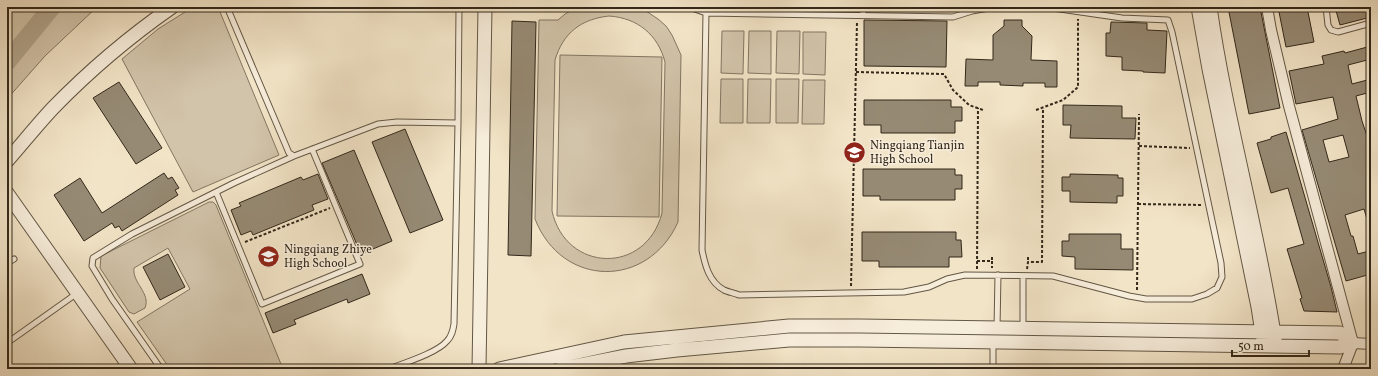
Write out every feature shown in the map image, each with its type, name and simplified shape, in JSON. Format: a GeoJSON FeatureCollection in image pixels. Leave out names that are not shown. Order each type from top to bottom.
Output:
{"type":"FeatureCollection","features":[{"type":"Feature","properties":{"kind":"street"},"geometry":{"type":"LineString","coordinates":[[7,161],[53,108],[100,63],[131,37],[172,7]]}},
{"type":"Feature","properties":{"kind":"street"},"geometry":{"type":"LineString","coordinates":[[479,369],[485,7]]}},
{"type":"Feature","properties":{"kind":"street"},"geometry":{"type":"LineString","coordinates":[[1198,7],[1208,69],[1258,307],[1268,332]]}},
{"type":"Feature","properties":{"kind":"street"},"geometry":{"type":"LineString","coordinates":[[1210,7],[1229,110],[1270,304],[1268,332],[1270,346]]}},
{"type":"Feature","properties":{"kind":"street"},"geometry":{"type":"LineString","coordinates":[[1267,7],[1288,106],[1353,343],[1343,369]]}},
{"type":"Feature","properties":{"kind":"street"},"geometry":{"type":"LineString","coordinates":[[7,193],[131,369]]}},
{"type":"Feature","properties":{"kind":"street"},"geometry":{"type":"LineString","coordinates":[[499,369],[624,342],[752,329],[805,326],[1340,333],[1353,343]]}},
{"type":"Feature","properties":{"kind":"street"},"geometry":{"type":"LineString","coordinates":[[560,369],[626,356],[789,340],[1270,346],[1340,346],[1353,343],[1371,344]]}},
{"type":"Feature","properties":{"kind":"lane"},"geometry":{"type":"LineString","coordinates":[[227,7],[289,153],[294,156]]}},
{"type":"Feature","properties":{"kind":"lane"},"geometry":{"type":"LineString","coordinates":[[389,369],[438,348],[448,340],[452,333],[454,324],[459,7]]}},
{"type":"Feature","properties":{"kind":"lane"},"geometry":{"type":"LineString","coordinates":[[689,7],[706,13],[953,17],[972,11],[994,7]]}},
{"type":"Feature","properties":{"kind":"lane"},"geometry":{"type":"LineString","coordinates":[[860,15],[863,7]]}},
{"type":"Feature","properties":{"kind":"lane"},"geometry":{"type":"LineString","coordinates":[[706,13],[702,250],[705,268],[714,282],[724,290],[739,295],[904,292],[929,287],[947,279],[965,275],[1022,273],[1053,276],[1137,298],[1192,299],[1207,294],[1217,288],[1222,277],[1221,263],[1172,32],[1168,20],[1122,18],[1046,7]]}},
{"type":"Feature","properties":{"kind":"lane"},"geometry":{"type":"LineString","coordinates":[[1326,7],[1328,25],[1331,30],[1338,32],[1371,24]]}},
{"type":"Feature","properties":{"kind":"lane"},"geometry":{"type":"LineString","coordinates":[[161,369],[112,299],[92,266],[93,258],[132,234],[216,192],[294,156],[378,124],[398,122],[458,123]]}},
{"type":"Feature","properties":{"kind":"lane"},"geometry":{"type":"LineString","coordinates":[[216,192],[262,304],[360,264],[312,149]]}},
{"type":"Feature","properties":{"kind":"lane"},"geometry":{"type":"LineString","coordinates":[[7,263],[14,259]]}},
{"type":"Feature","properties":{"kind":"lane"},"geometry":{"type":"LineString","coordinates":[[1022,273],[1023,328]]}},
{"type":"Feature","properties":{"kind":"lane"},"geometry":{"type":"LineString","coordinates":[[997,328],[998,275]]}},
{"type":"Feature","properties":{"kind":"lane"},"geometry":{"type":"LineString","coordinates":[[7,343],[77,293]]}},
{"type":"Feature","properties":{"kind":"lane"},"geometry":{"type":"LineString","coordinates":[[993,342],[993,369]]}},
{"type":"Feature","properties":{"kind":"path"},"geometry":{"type":"LineString","coordinates":[[1036,110],[1063,100],[1078,87],[1075,10]]}},
{"type":"Feature","properties":{"kind":"path"},"geometry":{"type":"LineString","coordinates":[[851,293],[856,72],[860,15]]}},
{"type":"Feature","properties":{"kind":"path"},"geometry":{"type":"LineString","coordinates":[[856,72],[944,74],[953,90],[969,105],[983,110]]}},
{"type":"Feature","properties":{"kind":"path"},"geometry":{"type":"LineString","coordinates":[[976,275],[978,108]]}},
{"type":"Feature","properties":{"kind":"path"},"geometry":{"type":"LineString","coordinates":[[1028,262],[1042,262],[1043,108]]}},
{"type":"Feature","properties":{"kind":"path"},"geometry":{"type":"LineString","coordinates":[[1137,298],[1139,114]]}},
{"type":"Feature","properties":{"kind":"path"},"geometry":{"type":"LineString","coordinates":[[1139,146],[1197,148]]}},
{"type":"Feature","properties":{"kind":"path"},"geometry":{"type":"LineString","coordinates":[[1138,204],[1209,205]]}},
{"type":"Feature","properties":{"kind":"path"},"geometry":{"type":"LineString","coordinates":[[238,245],[336,206]]}},
{"type":"Feature","properties":{"kind":"path"},"geometry":{"type":"LineString","coordinates":[[992,257],[992,270]]}},
{"type":"Feature","properties":{"kind":"path"},"geometry":{"type":"LineString","coordinates":[[1022,273],[1028,271],[1028,257]]}},
{"type":"Feature","properties":{"kind":"path"},"geometry":{"type":"LineString","coordinates":[[977,261],[992,261]]}},
{"type":"Feature","properties":{"kind":"shaded area"},"geometry":{"type":"Polygon","coordinates":[[[7,7],[97,7],[45,56],[7,99],[7,7]]]}},
{"type":"Feature","properties":{"kind":"shaded area"},"geometry":{"type":"Polygon","coordinates":[[[193,7],[218,7],[279,155],[193,192],[122,59],[158,29],[193,7]]]}},
{"type":"Feature","properties":{"kind":"shaded area"},"geometry":{"type":"Polygon","coordinates":[[[578,7],[640,7],[666,26],[681,55],[678,222],[664,244],[647,260],[627,269],[605,272],[584,268],[565,258],[548,242],[535,219],[539,20],[558,20],[565,14],[578,7]],[[609,16],[590,20],[574,29],[558,50],[555,60],[552,211],[560,231],[573,246],[589,255],[606,258],[624,256],[640,248],[653,233],[662,213],[665,62],[662,52],[652,36],[638,24],[619,17],[609,16]]]}},
{"type":"Feature","properties":{"kind":"shaded area"},"geometry":{"type":"Polygon","coordinates":[[[722,31],[744,31],[743,74],[721,73],[722,31]]]}},
{"type":"Feature","properties":{"kind":"shaded area"},"geometry":{"type":"Polygon","coordinates":[[[749,31],[771,31],[771,74],[748,73],[749,31]]]}},
{"type":"Feature","properties":{"kind":"shaded area"},"geometry":{"type":"Polygon","coordinates":[[[777,31],[800,31],[799,74],[776,73],[777,31]]]}},
{"type":"Feature","properties":{"kind":"shaded area"},"geometry":{"type":"Polygon","coordinates":[[[803,32],[826,32],[825,75],[803,74],[803,32]]]}},
{"type":"Feature","properties":{"kind":"shaded area"},"geometry":{"type":"Polygon","coordinates":[[[560,55],[662,57],[659,217],[557,216],[560,55]]]}},
{"type":"Feature","properties":{"kind":"shaded area"},"geometry":{"type":"Polygon","coordinates":[[[721,79],[743,79],[743,123],[720,123],[721,79]]]}},
{"type":"Feature","properties":{"kind":"shaded area"},"geometry":{"type":"Polygon","coordinates":[[[748,79],[771,79],[770,123],[747,123],[748,79]]]}},
{"type":"Feature","properties":{"kind":"shaded area"},"geometry":{"type":"Polygon","coordinates":[[[776,79],[799,79],[798,123],[776,123],[776,79]]]}},
{"type":"Feature","properties":{"kind":"shaded area"},"geometry":{"type":"Polygon","coordinates":[[[803,80],[825,80],[824,124],[802,124],[803,80]]]}},
{"type":"Feature","properties":{"kind":"shaded area"},"geometry":{"type":"Polygon","coordinates":[[[209,202],[213,202],[216,205],[283,369],[170,369],[137,322],[190,289],[168,248],[134,268],[136,278],[146,298],[146,303],[145,308],[134,314],[129,312],[100,268],[101,256],[209,202]]]}},
{"type":"Feature","properties":{"kind":"building"},"geometry":{"type":"Polygon","coordinates":[[[1228,7],[1260,7],[1280,108],[1249,114],[1228,7]]]}},
{"type":"Feature","properties":{"kind":"building"},"geometry":{"type":"Polygon","coordinates":[[[1278,7],[1307,7],[1314,42],[1286,47],[1278,7]]]}},
{"type":"Feature","properties":{"kind":"building"},"geometry":{"type":"Polygon","coordinates":[[[1335,7],[1371,7],[1371,17],[1340,25],[1335,7]]]}},
{"type":"Feature","properties":{"kind":"building"},"geometry":{"type":"Polygon","coordinates":[[[864,20],[947,21],[946,67],[864,66],[864,20]]]}},
{"type":"Feature","properties":{"kind":"building"},"geometry":{"type":"Polygon","coordinates":[[[1004,20],[1022,20],[1022,26],[1032,36],[1031,60],[1057,61],[1057,87],[1045,87],[1045,83],[1023,83],[1023,86],[1000,85],[1000,82],[978,82],[978,86],[965,86],[966,59],[993,60],[993,35],[1004,26],[1004,20]]]}},
{"type":"Feature","properties":{"kind":"building"},"geometry":{"type":"Polygon","coordinates":[[[512,21],[536,22],[531,256],[508,255],[512,21]]]}},
{"type":"Feature","properties":{"kind":"building"},"geometry":{"type":"Polygon","coordinates":[[[1111,22],[1147,23],[1147,30],[1167,31],[1165,73],[1122,70],[1122,57],[1106,56],[1106,33],[1110,33],[1111,22]]]}},
{"type":"Feature","properties":{"kind":"building"},"geometry":{"type":"Polygon","coordinates":[[[1371,46],[1371,59],[1348,65],[1352,84],[1371,79],[1371,92],[1356,96],[1371,148],[1371,226],[1369,226],[1364,209],[1345,215],[1358,254],[1369,251],[1371,258],[1371,274],[1346,281],[1302,130],[1338,119],[1333,97],[1296,104],[1289,71],[1324,64],[1322,56],[1344,51],[1345,53],[1371,46]],[[1343,135],[1323,140],[1329,162],[1349,157],[1343,135]]]}},
{"type":"Feature","properties":{"kind":"building"},"geometry":{"type":"Polygon","coordinates":[[[119,82],[162,148],[136,164],[93,98],[119,82]]]}},
{"type":"Feature","properties":{"kind":"building"},"geometry":{"type":"Polygon","coordinates":[[[864,100],[951,100],[951,107],[962,107],[962,121],[955,121],[955,133],[881,133],[881,125],[864,125],[864,100]]]}},
{"type":"Feature","properties":{"kind":"building"},"geometry":{"type":"Polygon","coordinates":[[[1063,105],[1122,106],[1122,118],[1136,118],[1135,139],[1070,138],[1071,125],[1063,125],[1063,105]]]}},
{"type":"Feature","properties":{"kind":"building"},"geometry":{"type":"Polygon","coordinates":[[[405,129],[443,220],[410,233],[372,142],[405,129]]]}},
{"type":"Feature","properties":{"kind":"building"},"geometry":{"type":"Polygon","coordinates":[[[1286,132],[1337,312],[1304,311],[1300,299],[1302,298],[1287,249],[1304,244],[1288,188],[1271,193],[1257,143],[1271,139],[1271,137],[1286,132]]]}},
{"type":"Feature","properties":{"kind":"building"},"geometry":{"type":"Polygon","coordinates":[[[354,150],[392,241],[361,254],[322,163],[354,150]]]}},
{"type":"Feature","properties":{"kind":"building"},"geometry":{"type":"Polygon","coordinates":[[[863,169],[955,169],[955,175],[962,175],[962,189],[955,189],[955,200],[880,200],[880,196],[863,196],[863,169]]]}},
{"type":"Feature","properties":{"kind":"building"},"geometry":{"type":"Polygon","coordinates":[[[164,173],[168,179],[172,177],[179,188],[175,190],[178,195],[122,231],[119,226],[115,228],[112,223],[84,241],[54,195],[80,178],[102,213],[164,173]]]}},
{"type":"Feature","properties":{"kind":"building"},"geometry":{"type":"Polygon","coordinates":[[[318,174],[328,199],[312,205],[314,210],[253,235],[251,231],[241,235],[231,210],[241,206],[239,203],[301,177],[303,180],[318,174]]]}},
{"type":"Feature","properties":{"kind":"building"},"geometry":{"type":"Polygon","coordinates":[[[1070,174],[1118,175],[1118,178],[1123,178],[1123,196],[1117,196],[1117,203],[1070,202],[1070,191],[1062,191],[1062,177],[1070,177],[1070,174]]]}},
{"type":"Feature","properties":{"kind":"building"},"geometry":{"type":"Polygon","coordinates":[[[862,232],[956,232],[956,240],[961,240],[962,257],[949,257],[949,267],[879,267],[879,261],[862,261],[862,232]]]}},
{"type":"Feature","properties":{"kind":"building"},"geometry":{"type":"Polygon","coordinates":[[[1069,234],[1121,234],[1121,249],[1133,249],[1133,270],[1075,269],[1075,257],[1062,256],[1062,241],[1069,241],[1069,234]]]}},
{"type":"Feature","properties":{"kind":"building"},"geometry":{"type":"Polygon","coordinates":[[[168,254],[185,287],[160,300],[143,267],[168,254]]]}},
{"type":"Feature","properties":{"kind":"building"},"geometry":{"type":"Polygon","coordinates":[[[362,274],[370,294],[348,303],[347,299],[294,320],[296,324],[273,333],[265,313],[362,274]]]}},
{"type":"Feature","properties":{"kind":"waterway"},"geometry":{"type":"LineString","coordinates":[[7,62],[52,7]]}},
{"type":"Feature","properties":{"kind":"place","name":"Ningqiang Tianjin High School"},"geometry":{"type":"Point","coordinates":[855,152]}},
{"type":"Feature","properties":{"kind":"place","name":"Ningqiang Zhiye High School"},"geometry":{"type":"Point","coordinates":[268,256]}}]}
